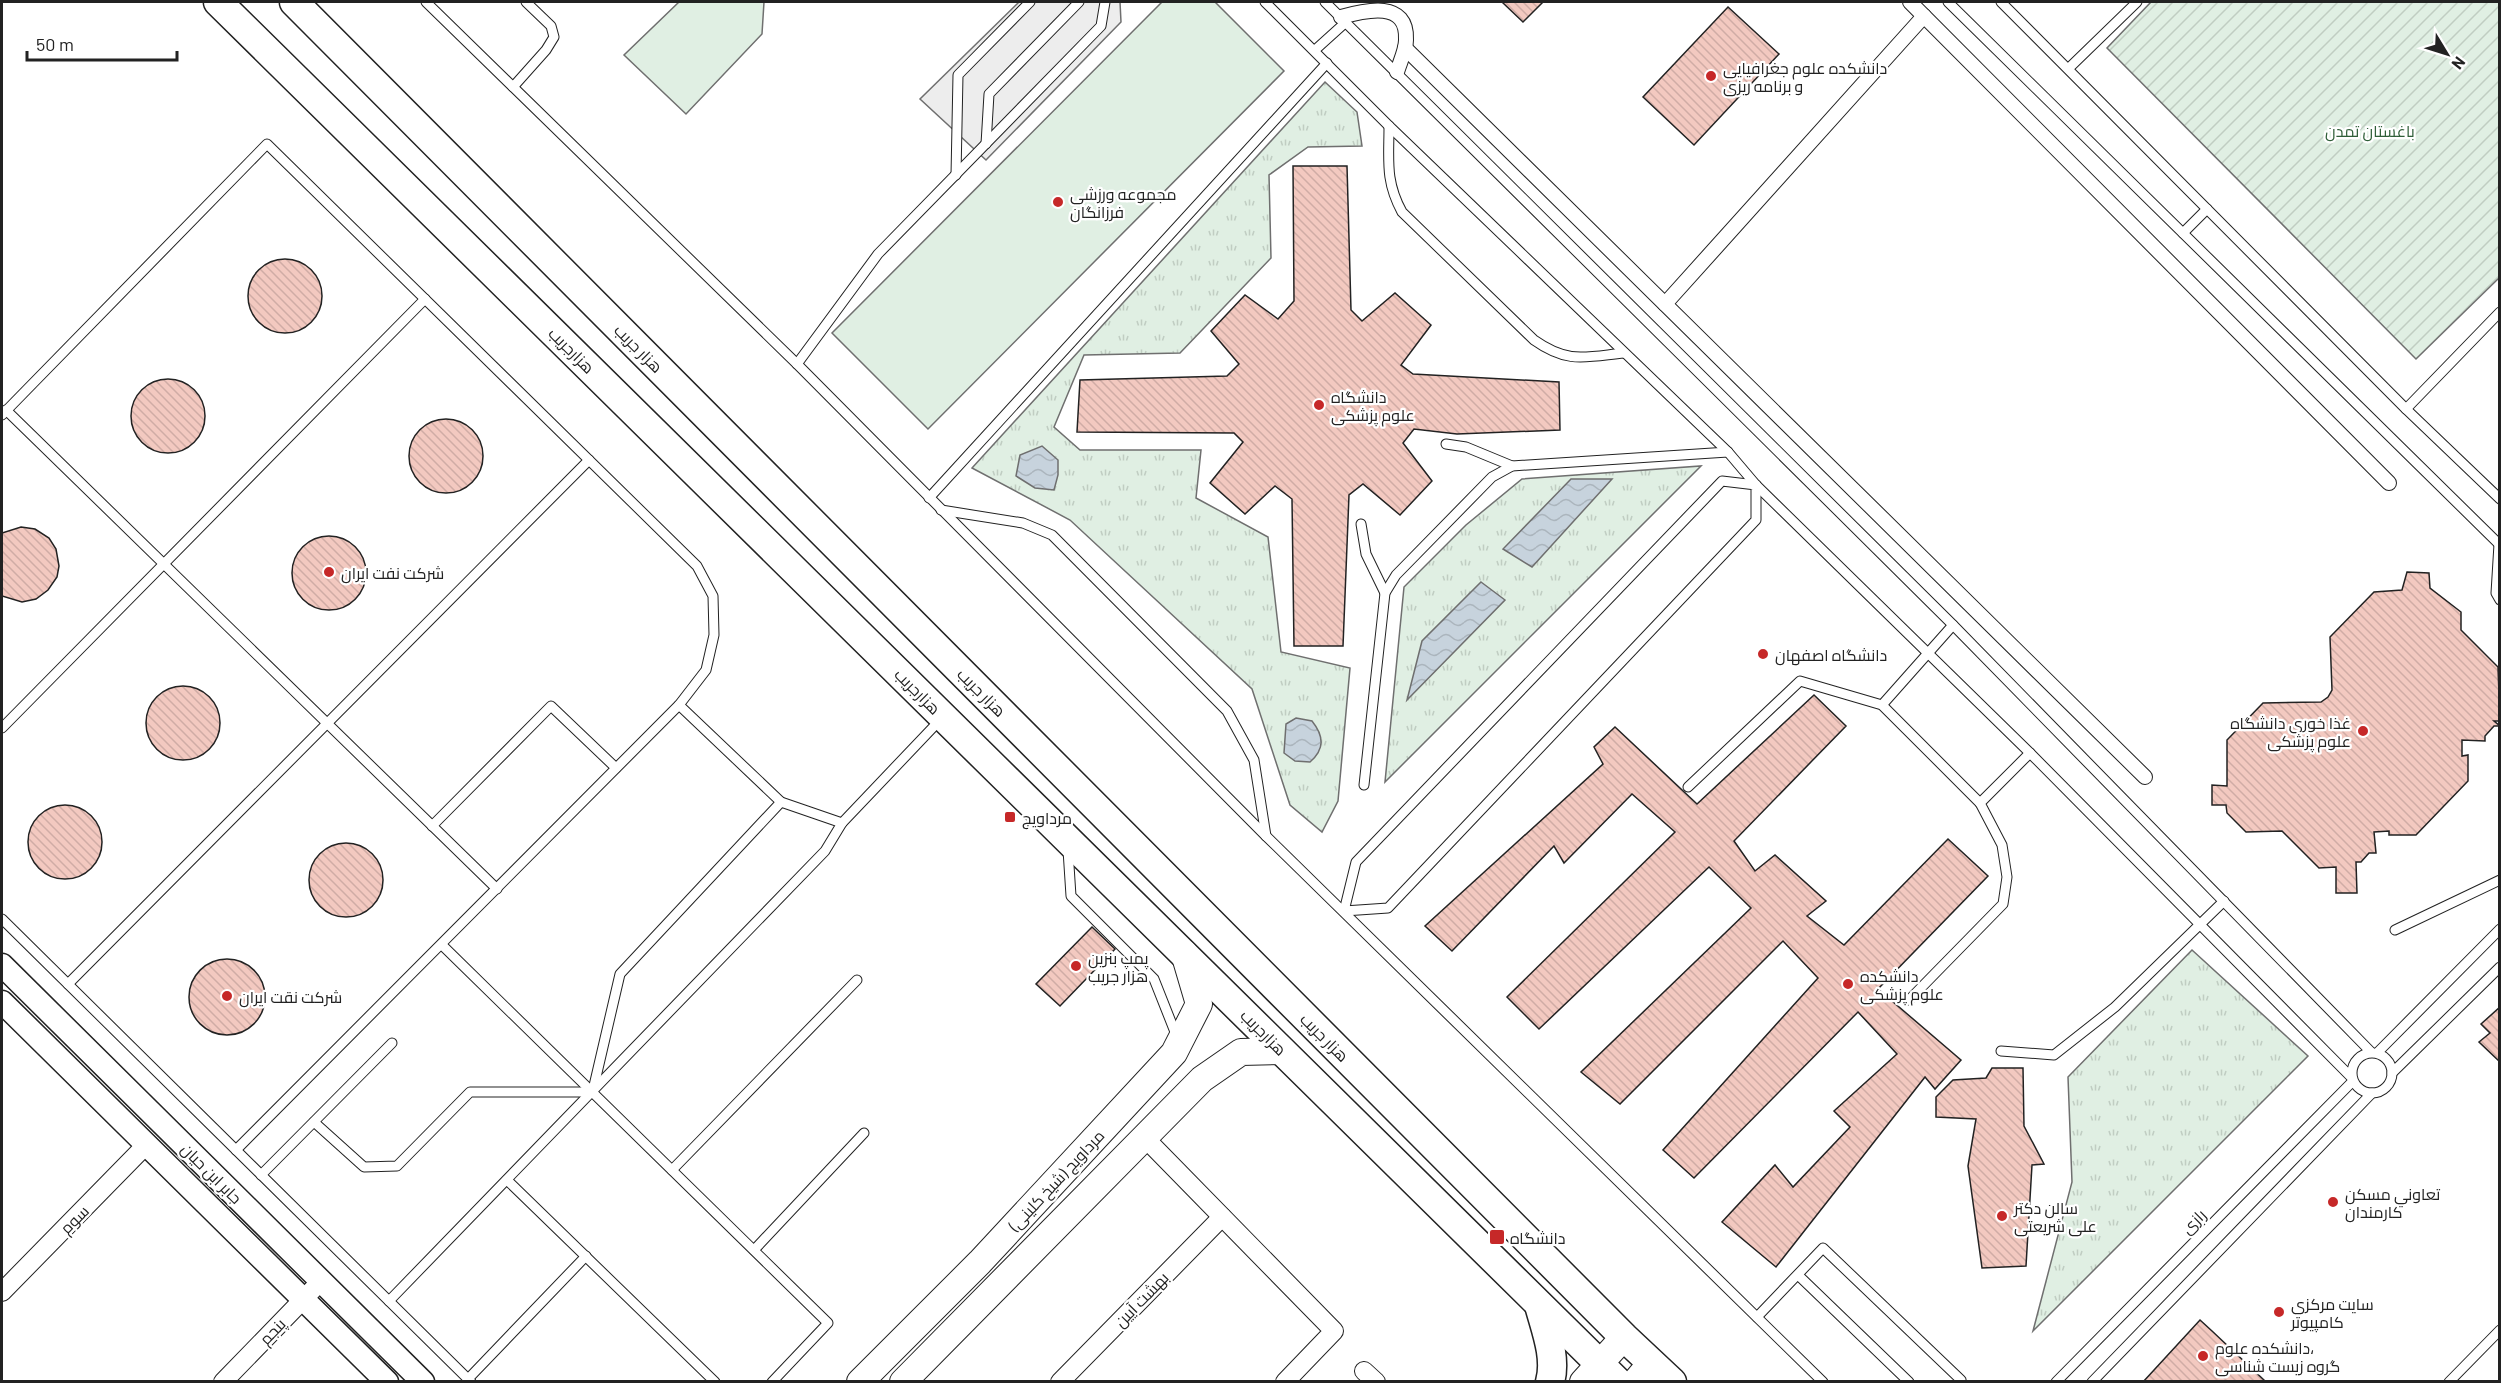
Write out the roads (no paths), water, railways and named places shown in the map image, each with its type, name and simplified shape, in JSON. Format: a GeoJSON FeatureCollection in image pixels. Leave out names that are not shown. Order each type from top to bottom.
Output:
{"type":"FeatureCollection","features":[{"type":"Feature","properties":{"kind":"main road","name":"هزارجریب"},"geometry":{"type":"LineString","coordinates":[[218,2],[1539,1305],[1600,1376]]}},
{"type":"Feature","properties":{"kind":"main road","name":"هزار جریب"},"geometry":{"type":"LineString","coordinates":[[294,2],[1624,1337],[1643,1372],[1672,1382]]}},
{"type":"Feature","properties":{"kind":"main road","name":"مرداویج (شیخ کلینی)"},"geometry":{"type":"LineString","coordinates":[[860,1382],[980,1262],[1174,1053],[1199,1004],[1184,953]]}},
{"type":"Feature","properties":{"kind":"main road","name":"مرداویج (شیخ کلینی)"},"geometry":{"type":"LineString","coordinates":[[903,1382],[1202,1079],[1241,1052],[1283,1051]]}},
{"type":"Feature","properties":{"kind":"main road"},"geometry":{"type":"LineString","coordinates":[[980,1262],[1001,1284]]}},
{"type":"Feature","properties":{"kind":"main road"},"geometry":{"type":"LineString","coordinates":[[1539,1305],[1548,1340],[1552,1373],[1550,1382]]}},
{"type":"Feature","properties":{"kind":"main road"},"geometry":{"type":"LineString","coordinates":[[1600,1376],[1624,1337]]}},
{"type":"Feature","properties":{"kind":"street"},"geometry":{"type":"LineString","coordinates":[[1910,2],[2389,483]]}},
{"type":"Feature","properties":{"kind":"street"},"geometry":{"type":"LineString","coordinates":[[1343,20],[1362,6],[1389,10],[1401,17],[1406,28],[1405,48],[1397,72]]}},
{"type":"Feature","properties":{"kind":"street"},"geometry":{"type":"LineString","coordinates":[[1665,304],[1924,16]]}},
{"type":"Feature","properties":{"kind":"street"},"geometry":{"type":"LineString","coordinates":[[1405,48],[2145,777]]}},
{"type":"Feature","properties":{"kind":"street","name":"جابر ابن حیان"},"geometry":{"type":"LineString","coordinates":[[4,973],[423,1382]]}},
{"type":"Feature","properties":{"kind":"street","name":"جابر ابن حیان"},"geometry":{"type":"LineString","coordinates":[[2,1002],[387,1382]]}},
{"type":"Feature","properties":{"kind":"street"},"geometry":{"type":"LineString","coordinates":[[1145,1138],[1334,1331],[1285,1382]]}},
{"type":"Feature","properties":{"kind":"street","name":"سوم"},"geometry":{"type":"LineString","coordinates":[[2,1292],[146,1145]]}},
{"type":"Feature","properties":{"kind":"street","name":"بهشت آیین"},"geometry":{"type":"LineString","coordinates":[[1060,1382],[1222,1216]]}},
{"type":"Feature","properties":{"kind":"street","name":"پنجم"},"geometry":{"type":"LineString","coordinates":[[223,1382],[321,1281]]}},
{"type":"Feature","properties":{"kind":"lane"},"geometry":{"type":"LineString","coordinates":[[426,2],[797,364],[1266,836],[1823,1382]]}},
{"type":"Feature","properties":{"kind":"lane"},"geometry":{"type":"LineString","coordinates":[[513,87],[546,50],[554,37],[551,26],[526,2]]}},
{"type":"Feature","properties":{"kind":"lane"},"geometry":{"type":"LineString","coordinates":[[956,175],[958,75],[1030,2]]}},
{"type":"Feature","properties":{"kind":"lane"},"geometry":{"type":"LineString","coordinates":[[986,144],[989,94],[1079,2]]}},
{"type":"Feature","properties":{"kind":"lane"},"geometry":{"type":"LineString","coordinates":[[797,364],[878,254],[1101,26],[1105,2]]}},
{"type":"Feature","properties":{"kind":"lane"},"geometry":{"type":"LineString","coordinates":[[1265,2],[1389,126],[1728,452],[1756,485],[2030,753],[2361,1090],[2373,1093]]}},
{"type":"Feature","properties":{"kind":"lane"},"geometry":{"type":"LineString","coordinates":[[1324,2],[1953,625],[2374,1052],[2388,1061],[2392,1073]]}},
{"type":"Feature","properties":{"kind":"lane"},"geometry":{"type":"LineString","coordinates":[[1948,2],[2499,544],[2496,593],[2499,600]]}},
{"type":"Feature","properties":{"kind":"lane"},"geometry":{"type":"LineString","coordinates":[[2001,2],[2406,409],[2499,499]]}},
{"type":"Feature","properties":{"kind":"lane"},"geometry":{"type":"LineString","coordinates":[[2069,68],[2136,2]]}},
{"type":"Feature","properties":{"kind":"lane"},"geometry":{"type":"LineString","coordinates":[[1315,50],[1343,20]]}},
{"type":"Feature","properties":{"kind":"lane"},"geometry":{"type":"LineString","coordinates":[[929,498],[1327,63]]}},
{"type":"Feature","properties":{"kind":"lane"},"geometry":{"type":"LineString","coordinates":[[1389,126],[1389,174],[1392,193],[1402,212],[1517,324],[1551,352],[1570,358],[1624,353]]}},
{"type":"Feature","properties":{"kind":"lane"},"geometry":{"type":"LineString","coordinates":[[236,1150],[442,945],[679,705],[706,670],[714,635],[713,596],[697,566],[267,144],[4,413],[497,889]]}},
{"type":"Feature","properties":{"kind":"lane"},"geometry":{"type":"LineString","coordinates":[[2183,233],[2207,209]]}},
{"type":"Feature","properties":{"kind":"lane"},"geometry":{"type":"LineString","coordinates":[[2,729],[425,299]]}},
{"type":"Feature","properties":{"kind":"lane"},"geometry":{"type":"LineString","coordinates":[[2406,409],[2499,312]]}},
{"type":"Feature","properties":{"kind":"lane"},"geometry":{"type":"LineString","coordinates":[[1446,444],[1466,447],[1512,466]]}},
{"type":"Feature","properties":{"kind":"lane"},"geometry":{"type":"LineString","coordinates":[[1364,785],[1385,593],[1396,575],[1492,477],[1512,466],[1728,452]]}},
{"type":"Feature","properties":{"kind":"lane"},"geometry":{"type":"LineString","coordinates":[[68,984],[589,460]]}},
{"type":"Feature","properties":{"kind":"lane"},"geometry":{"type":"LineString","coordinates":[[1344,911],[1356,862],[1722,481],[1756,485]]}},
{"type":"Feature","properties":{"kind":"lane"},"geometry":{"type":"LineString","coordinates":[[1344,911],[1388,908],[1756,520],[1756,485]]}},
{"type":"Feature","properties":{"kind":"lane"},"geometry":{"type":"LineString","coordinates":[[940,510],[1023,523],[1052,535],[1227,711],[1254,760],[1266,836]]}},
{"type":"Feature","properties":{"kind":"lane"},"geometry":{"type":"LineString","coordinates":[[1361,524],[1366,554],[1385,593]]}},
{"type":"Feature","properties":{"kind":"lane"},"geometry":{"type":"LineString","coordinates":[[1882,705],[1953,625]]}},
{"type":"Feature","properties":{"kind":"lane"},"geometry":{"type":"LineString","coordinates":[[1688,787],[1800,681],[1882,705],[1980,803],[2002,845],[2007,877],[2002,904],[1909,1000]]}},
{"type":"Feature","properties":{"kind":"lane"},"geometry":{"type":"LineString","coordinates":[[679,705],[781,802],[842,823]]}},
{"type":"Feature","properties":{"kind":"lane"},"geometry":{"type":"LineString","coordinates":[[432,826],[551,706],[616,768]]}},
{"type":"Feature","properties":{"kind":"lane"},"geometry":{"type":"LineString","coordinates":[[389,1301],[825,851],[842,823],[944,716]]}},
{"type":"Feature","properties":{"kind":"lane"},"geometry":{"type":"LineString","coordinates":[[1980,803],[2030,753]]}},
{"type":"Feature","properties":{"kind":"lane"},"geometry":{"type":"LineString","coordinates":[[592,1092],[620,974],[781,802]]}},
{"type":"Feature","properties":{"kind":"lane"},"geometry":{"type":"LineString","coordinates":[[1068,838],[1071,896],[1154,979],[1179,1043]]}},
{"type":"Feature","properties":{"kind":"lane"},"geometry":{"type":"LineString","coordinates":[[2395,930],[2499,879]]}},
{"type":"Feature","properties":{"kind":"lane"},"geometry":{"type":"LineString","coordinates":[[2001,1051],[2054,1055],[2115,1007],[2224,901]]}},
{"type":"Feature","properties":{"kind":"lane"},"geometry":{"type":"LineString","coordinates":[[2,919],[470,1380],[586,1256]]}},
{"type":"Feature","properties":{"kind":"lane"},"geometry":{"type":"LineString","coordinates":[[2352,1079],[2351,1069],[2355,1061],[2362,1055],[2374,1052],[2499,929]]}},
{"type":"Feature","properties":{"kind":"lane"},"geometry":{"type":"LineString","coordinates":[[442,945],[828,1323],[772,1382]]}},
{"type":"Feature","properties":{"kind":"lane"},"geometry":{"type":"LineString","coordinates":[[2092,1382],[2373,1093],[2386,1087],[2392,1073],[2499,967]]}},
{"type":"Feature","properties":{"kind":"lane"},"geometry":{"type":"LineString","coordinates":[[672,1170],[857,980]]}},
{"type":"Feature","properties":{"kind":"lane"},"geometry":{"type":"LineString","coordinates":[[261,1175],[392,1043]]}},
{"type":"Feature","properties":{"kind":"lane","name":"رازی"},"geometry":{"type":"LineString","coordinates":[[2056,1382],[2352,1079]]}},
{"type":"Feature","properties":{"kind":"lane"},"geometry":{"type":"LineString","coordinates":[[314,1122],[364,1167],[397,1166],[470,1092],[592,1092]]}},
{"type":"Feature","properties":{"kind":"lane"},"geometry":{"type":"LineString","coordinates":[[754,1250],[864,1133]]}},
{"type":"Feature","properties":{"kind":"lane"},"geometry":{"type":"LineString","coordinates":[[507,1180],[716,1382]]}},
{"type":"Feature","properties":{"kind":"lane"},"geometry":{"type":"LineString","coordinates":[[1757,1317],[1823,1248],[1961,1380],[1960,1382]]}},
{"type":"Feature","properties":{"kind":"lane"},"geometry":{"type":"LineString","coordinates":[[1798,1275],[1909,1382]]}},
{"type":"Feature","properties":{"kind":"lane"},"geometry":{"type":"LineString","coordinates":[[2449,1382],[2499,1330]]}},
{"type":"Feature","properties":{"kind":"water"},"geometry":{"type":"Polygon","coordinates":[[[1042,446],[1058,460],[1058,475],[1054,490],[1035,488],[1016,476],[1020,455],[1042,446]]]}},
{"type":"Feature","properties":{"kind":"water"},"geometry":{"type":"Polygon","coordinates":[[[1571,479],[1612,479],[1532,567],[1503,549],[1571,479]]]}},
{"type":"Feature","properties":{"kind":"water"},"geometry":{"type":"Polygon","coordinates":[[[1481,582],[1505,600],[1407,700],[1422,641],[1481,582]]]}},
{"type":"Feature","properties":{"kind":"water"},"geometry":{"type":"Polygon","coordinates":[[[1296,718],[1312,721],[1321,737],[1318,752],[1310,762],[1295,761],[1284,753],[1286,724],[1296,718]]]}},
{"type":"Feature","properties":{"kind":"place","name":"دانشکده علوم جغرافیایی و برنامه ریزی"},"geometry":{"type":"Point","coordinates":[1711,76]}},
{"type":"Feature","properties":{"kind":"place","name":"مجموعه ورزشی فرزانگان"},"geometry":{"type":"Point","coordinates":[1058,202]}},
{"type":"Feature","properties":{"kind":"place","name":"دانشگاه علوم پزشکی"},"geometry":{"type":"Point","coordinates":[1319,405]}},
{"type":"Feature","properties":{"kind":"place","name":"شرکت نفت ایران"},"geometry":{"type":"Point","coordinates":[329,572]}},
{"type":"Feature","properties":{"kind":"place","name":"دانشگاه اصفهان"},"geometry":{"type":"Point","coordinates":[1763,654]}},
{"type":"Feature","properties":{"kind":"place","name":"غذا خوری دانشگاه علوم پزشکی"},"geometry":{"type":"Point","coordinates":[2363,731]}},
{"type":"Feature","properties":{"kind":"place","name":"مرداویج"},"geometry":{"type":"Point","coordinates":[1010,817]}},
{"type":"Feature","properties":{"kind":"place","name":"پمپ بنزین هزار جریب"},"geometry":{"type":"Point","coordinates":[1076,966]}},
{"type":"Feature","properties":{"kind":"place","name":"دانشکده علوم پزشکی"},"geometry":{"type":"Point","coordinates":[1848,984]}},
{"type":"Feature","properties":{"kind":"place","name":"شرکت نقت ایران"},"geometry":{"type":"Point","coordinates":[227,996]}},
{"type":"Feature","properties":{"kind":"place","name":"تعاوني مسکن کارمندان"},"geometry":{"type":"Point","coordinates":[2333,1202]}},
{"type":"Feature","properties":{"kind":"place","name":"سالن دکتر علی شریعتی"},"geometry":{"type":"Point","coordinates":[2002,1216]}},
{"type":"Feature","properties":{"kind":"place","name":"دانشگاه"},"geometry":{"type":"Point","coordinates":[1497,1237]}},
{"type":"Feature","properties":{"kind":"place","name":"سايت مرکزي کامپيوتر"},"geometry":{"type":"Point","coordinates":[2279,1312]}},
{"type":"Feature","properties":{"kind":"place","name":"دانشکده علوم، گروه زیست شناسی"},"geometry":{"type":"Point","coordinates":[2203,1356]}},
{"type":"Feature","properties":{"kind":"park label","name":"باغستان تمدن"},"geometry":{"type":"Point","coordinates":[2370,130]}}]}
